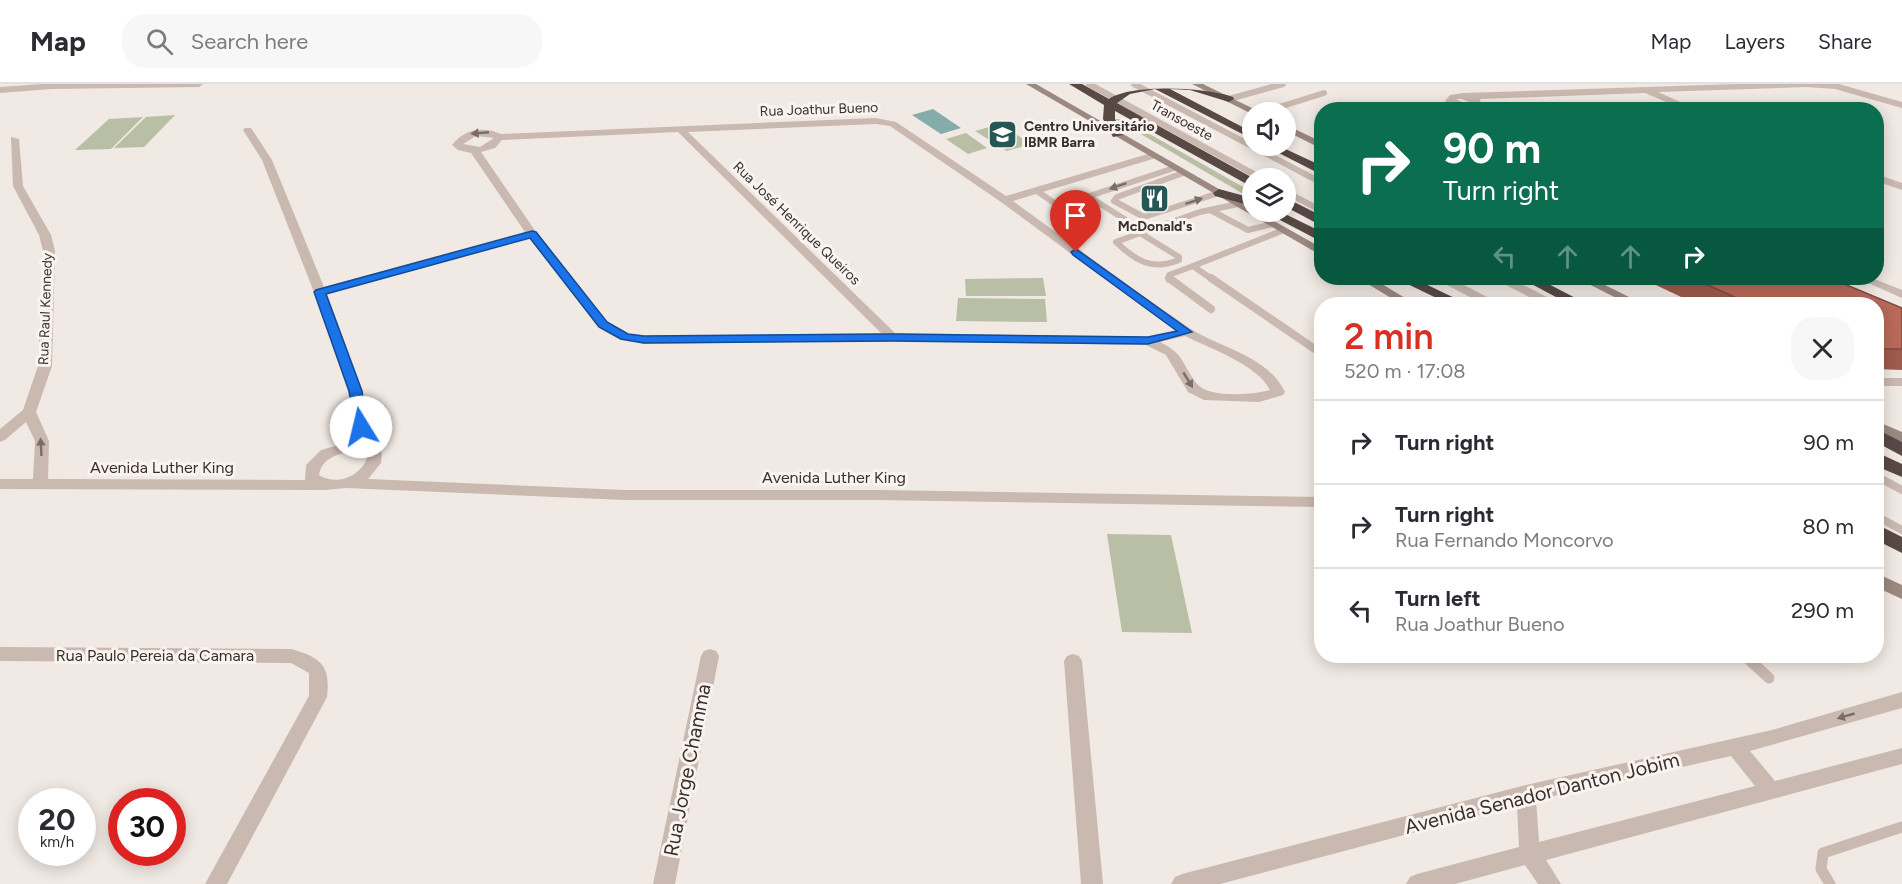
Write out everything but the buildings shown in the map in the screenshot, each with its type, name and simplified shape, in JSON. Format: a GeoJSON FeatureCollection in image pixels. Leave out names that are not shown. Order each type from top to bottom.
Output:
{"type":"FeatureCollection","features":[{"type":"Feature","properties":{"kind":"highway"},"geometry":{"type":"LineString","coordinates":[[1074,84],[1111,101],[1242,177]]}},
{"type":"Feature","properties":{"kind":"highway"},"geometry":{"type":"LineString","coordinates":[[1117,135],[1108,122],[1111,101],[1136,85],[1154,84],[1197,88],[1229,99]]}},
{"type":"Feature","properties":{"kind":"highway"},"geometry":{"type":"LineString","coordinates":[[1154,84],[1242,131]]}},
{"type":"Feature","properties":{"kind":"highway"},"geometry":{"type":"LineString","coordinates":[[1291,156],[1314,167]]}},
{"type":"Feature","properties":{"kind":"highway"},"geometry":{"type":"LineString","coordinates":[[1219,193],[1242,199]]}},
{"type":"Feature","properties":{"kind":"highway"},"geometry":{"type":"LineString","coordinates":[[1296,208],[1314,218]]}},
{"type":"Feature","properties":{"kind":"highway"},"geometry":{"type":"LineString","coordinates":[[1276,222],[1314,235]]}},
{"type":"Feature","properties":{"kind":"highway"},"geometry":{"type":"LineString","coordinates":[[1418,285],[1444,297]]}},
{"type":"Feature","properties":{"kind":"highway"},"geometry":{"type":"LineString","coordinates":[[1435,285],[1458,297]]}},
{"type":"Feature","properties":{"kind":"highway"},"geometry":{"type":"LineString","coordinates":[[1541,285],[1566,297]]}},
{"type":"Feature","properties":{"kind":"highway"},"geometry":{"type":"LineString","coordinates":[[1884,439],[1902,450]]}},
{"type":"Feature","properties":{"kind":"highway"},"geometry":{"type":"LineString","coordinates":[[1884,462],[1902,471]]}},
{"type":"Feature","properties":{"kind":"highway"},"geometry":{"type":"LineString","coordinates":[[1884,536],[1902,546]]}},
{"type":"Feature","properties":{"kind":"main road"},"geometry":{"type":"LineString","coordinates":[[1030,84],[1242,206]]}},
{"type":"Feature","properties":{"kind":"main road"},"geometry":{"type":"LineString","coordinates":[[1196,84],[1242,106]]}},
{"type":"Feature","properties":{"kind":"main road"},"geometry":{"type":"LineString","coordinates":[[1296,133],[1314,142]]}},
{"type":"Feature","properties":{"kind":"main road"},"geometry":{"type":"LineString","coordinates":[[1276,222],[1314,248]]}},
{"type":"Feature","properties":{"kind":"main road"},"geometry":{"type":"LineString","coordinates":[[1376,285],[1397,297]]}},
{"type":"Feature","properties":{"kind":"main road"},"geometry":{"type":"LineString","coordinates":[[1598,285],[1622,297]]}},
{"type":"Feature","properties":{"kind":"main road"},"geometry":{"type":"LineString","coordinates":[[1884,429],[1902,438]]}},
{"type":"Feature","properties":{"kind":"main road"},"geometry":{"type":"LineString","coordinates":[[1884,584],[1902,594]]}},
{"type":"Feature","properties":{"kind":"street"},"geometry":{"type":"LineString","coordinates":[[0,90],[199,84]]}},
{"type":"Feature","properties":{"kind":"street"},"geometry":{"type":"LineString","coordinates":[[1744,86],[1754,92]]}},
{"type":"Feature","properties":{"kind":"street"},"geometry":{"type":"LineString","coordinates":[[1454,102],[1450,101],[1457,96],[1744,86],[1837,88],[1902,105]]}},
{"type":"Feature","properties":{"kind":"street"},"geometry":{"type":"LineString","coordinates":[[1494,102],[1837,88],[1878,102]]}},
{"type":"Feature","properties":{"kind":"street"},"geometry":{"type":"LineString","coordinates":[[1644,90],[1673,102]]}},
{"type":"Feature","properties":{"kind":"street"},"geometry":{"type":"LineString","coordinates":[[1468,97],[1477,102]]}},
{"type":"Feature","properties":{"kind":"street"},"geometry":{"type":"LineString","coordinates":[[1884,104],[1902,110]]}},
{"type":"Feature","properties":{"kind":"street","name":"Rua Joathur Bueno"},"geometry":{"type":"LineString","coordinates":[[474,150],[459,147],[457,145],[460,139],[482,132],[499,137],[884,121],[898,127],[1005,200],[1186,332],[1242,358],[1277,385],[1278,392],[1270,397],[1259,398],[1209,397],[1193,388],[1171,352],[1148,341]]}},
{"type":"Feature","properties":{"kind":"street"},"geometry":{"type":"LineString","coordinates":[[248,130],[267,160],[320,292],[355,391],[364,446]]}},
{"type":"Feature","properties":{"kind":"street","name":"Rua José Henrique Queiros"},"geometry":{"type":"LineString","coordinates":[[681,130],[892,337]]}},
{"type":"Feature","properties":{"kind":"street"},"geometry":{"type":"LineString","coordinates":[[499,137],[493,145],[474,150],[532,234],[603,325],[625,337],[644,340],[892,337],[1148,341],[1186,332]]}},
{"type":"Feature","properties":{"kind":"street","name":"Rua Raul Kennedy"},"geometry":{"type":"LineString","coordinates":[[0,438],[29,412],[45,366],[49,251],[45,235],[18,186],[14,139]]}},
{"type":"Feature","properties":{"kind":"street"},"geometry":{"type":"LineString","coordinates":[[1005,200],[1152,156]]}},
{"type":"Feature","properties":{"kind":"street"},"geometry":{"type":"LineString","coordinates":[[1884,180],[1902,187]]}},
{"type":"Feature","properties":{"kind":"street"},"geometry":{"type":"LineString","coordinates":[[320,292],[532,234]]}},
{"type":"Feature","properties":{"kind":"street"},"geometry":{"type":"LineString","coordinates":[[1884,277],[1902,284]]}},
{"type":"Feature","properties":{"kind":"street"},"geometry":{"type":"LineString","coordinates":[[1880,285],[1902,294]]}},
{"type":"Feature","properties":{"kind":"street"},"geometry":{"type":"LineString","coordinates":[[29,412],[42,441],[40,485]]}},
{"type":"Feature","properties":{"kind":"street"},"geometry":{"type":"LineString","coordinates":[[324,484],[312,477],[310,472],[318,459],[335,449],[364,446],[375,453],[372,466],[366,473],[346,483]]}},
{"type":"Feature","properties":{"kind":"street","name":"Avenida Luther King"},"geometry":{"type":"LineString","coordinates":[[0,484],[346,483],[625,495],[879,495],[1314,502]]}},
{"type":"Feature","properties":{"kind":"street","name":"Rua Paulo Pereia da Camara"},"geometry":{"type":"LineString","coordinates":[[0,654],[291,656],[309,660],[318,671],[318,697],[216,884]]}},
{"type":"Feature","properties":{"kind":"street","name":"Rua Jorge Chamma"},"geometry":{"type":"LineString","coordinates":[[664,884],[710,656]]}},
{"type":"Feature","properties":{"kind":"street"},"geometry":{"type":"LineString","coordinates":[[1073,661],[1092,884]]}},
{"type":"Feature","properties":{"kind":"street","name":"Avenida Senador Danton Jobim"},"geometry":{"type":"LineString","coordinates":[[1182,884],[1526,794],[1735,747],[1902,700]]}},
{"type":"Feature","properties":{"kind":"street"},"geometry":{"type":"LineString","coordinates":[[1735,747],[1771,790]]}},
{"type":"Feature","properties":{"kind":"street"},"geometry":{"type":"LineString","coordinates":[[1417,884],[1902,756]]}},
{"type":"Feature","properties":{"kind":"street"},"geometry":{"type":"LineString","coordinates":[[1526,794],[1530,854],[1550,884]]}},
{"type":"Feature","properties":{"kind":"lane","name":"Transoeste"},"geometry":{"type":"LineString","coordinates":[[1089,84],[1111,101],[1242,168]]}},
{"type":"Feature","properties":{"kind":"lane"},"geometry":{"type":"LineString","coordinates":[[1229,99],[1283,84]]}},
{"type":"Feature","properties":{"kind":"lane","name":"Transoeste"},"geometry":{"type":"LineString","coordinates":[[1136,85],[1314,179]]}},
{"type":"Feature","properties":{"kind":"lane"},"geometry":{"type":"LineString","coordinates":[[1295,102],[1324,93]]}},
{"type":"Feature","properties":{"kind":"lane"},"geometry":{"type":"LineString","coordinates":[[1179,171],[1117,197],[1114,201],[1144,217],[1219,193]]}},
{"type":"Feature","properties":{"kind":"lane"},"geometry":{"type":"LineString","coordinates":[[1059,206],[1179,171]]}},
{"type":"Feature","properties":{"kind":"lane"},"geometry":{"type":"LineString","coordinates":[[1037,191],[1094,230]]}},
{"type":"Feature","properties":{"kind":"lane"},"geometry":{"type":"LineString","coordinates":[[1088,196],[1129,222]]}},
{"type":"Feature","properties":{"kind":"lane"},"geometry":{"type":"LineString","coordinates":[[1296,197],[1314,207]]}},
{"type":"Feature","properties":{"kind":"lane"},"geometry":{"type":"LineString","coordinates":[[1140,233],[1179,257],[1179,260],[1163,267],[1151,267],[1116,242],[1140,233],[1200,212],[1238,204]]}},
{"type":"Feature","properties":{"kind":"lane"},"geometry":{"type":"LineString","coordinates":[[1212,211],[1248,230],[1276,222]]}},
{"type":"Feature","properties":{"kind":"lane"},"geometry":{"type":"LineString","coordinates":[[1211,309],[1169,280],[1169,275],[1193,266],[1276,222]]}},
{"type":"Feature","properties":{"kind":"lane"},"geometry":{"type":"LineString","coordinates":[[1193,266],[1314,349]]}},
{"type":"Feature","properties":{"kind":"lane"},"geometry":{"type":"LineString","coordinates":[[1455,285],[1479,297]]}},
{"type":"Feature","properties":{"kind":"lane"},"geometry":{"type":"LineString","coordinates":[[1515,285],[1538,297]]}},
{"type":"Feature","properties":{"kind":"lane"},"geometry":{"type":"LineString","coordinates":[[1884,382],[1902,382]]}},
{"type":"Feature","properties":{"kind":"lane"},"geometry":{"type":"LineString","coordinates":[[1884,480],[1902,490]]}},
{"type":"Feature","properties":{"kind":"lane"},"geometry":{"type":"LineString","coordinates":[[1884,520],[1902,530]]}},
{"type":"Feature","properties":{"kind":"lane"},"geometry":{"type":"LineString","coordinates":[[1753,663],[1769,678]]}},
{"type":"Feature","properties":{"kind":"lane"},"geometry":{"type":"LineString","coordinates":[[1830,884],[1821,871],[1819,860],[1824,853],[1902,827]]}},
{"type":"Feature","properties":{"kind":"green space"},"geometry":{"type":"Polygon","coordinates":[[[175,115],[144,147],[114,148],[146,117],[175,115]]]}},
{"type":"Feature","properties":{"kind":"green space"},"geometry":{"type":"Polygon","coordinates":[[[143,117],[111,149],[75,150],[109,119],[143,117]]]}},
{"type":"Feature","properties":{"kind":"green space"},"geometry":{"type":"Polygon","coordinates":[[[1115,119],[1123,119],[1242,186],[1242,193],[1115,119]]]}},
{"type":"Feature","properties":{"kind":"green space"},"geometry":{"type":"Polygon","coordinates":[[[1000,124],[1031,144],[1007,151],[975,131],[1000,124]]]}},
{"type":"Feature","properties":{"kind":"green space"},"geometry":{"type":"Polygon","coordinates":[[[966,133],[987,148],[968,154],[946,139],[966,133]]]}},
{"type":"Feature","properties":{"kind":"green space"},"geometry":{"type":"Polygon","coordinates":[[[1043,278],[1046,296],[966,296],[965,279],[1043,278]]]}},
{"type":"Feature","properties":{"kind":"green space"},"geometry":{"type":"Polygon","coordinates":[[[958,298],[1045,299],[1047,322],[956,321],[958,298]]]}},
{"type":"Feature","properties":{"kind":"green space"},"geometry":{"type":"Polygon","coordinates":[[[1107,534],[1171,535],[1192,633],[1122,632],[1107,534]]]}},
{"type":"Feature","properties":{"kind":"water"},"geometry":{"type":"Polygon","coordinates":[[[933,109],[961,128],[941,134],[912,115],[933,109]]]}},
{"type":"Feature","properties":{"kind":"place","name":"Centro Universitário IBMR Barra"},"geometry":{"type":"Point","coordinates":[1003,134]}},
{"type":"Feature","properties":{"kind":"place","name":"McDonald's"},"geometry":{"type":"Point","coordinates":[1155,199]}},
{"type":"Feature","properties":{"kind":"route"},"geometry":{"type":"LineString","coordinates":[[361,427],[355,391],[320,292],[532,234],[603,325],[625,337],[644,340],[892,337],[1148,341],[1186,332],[1076,252]]}}]}
